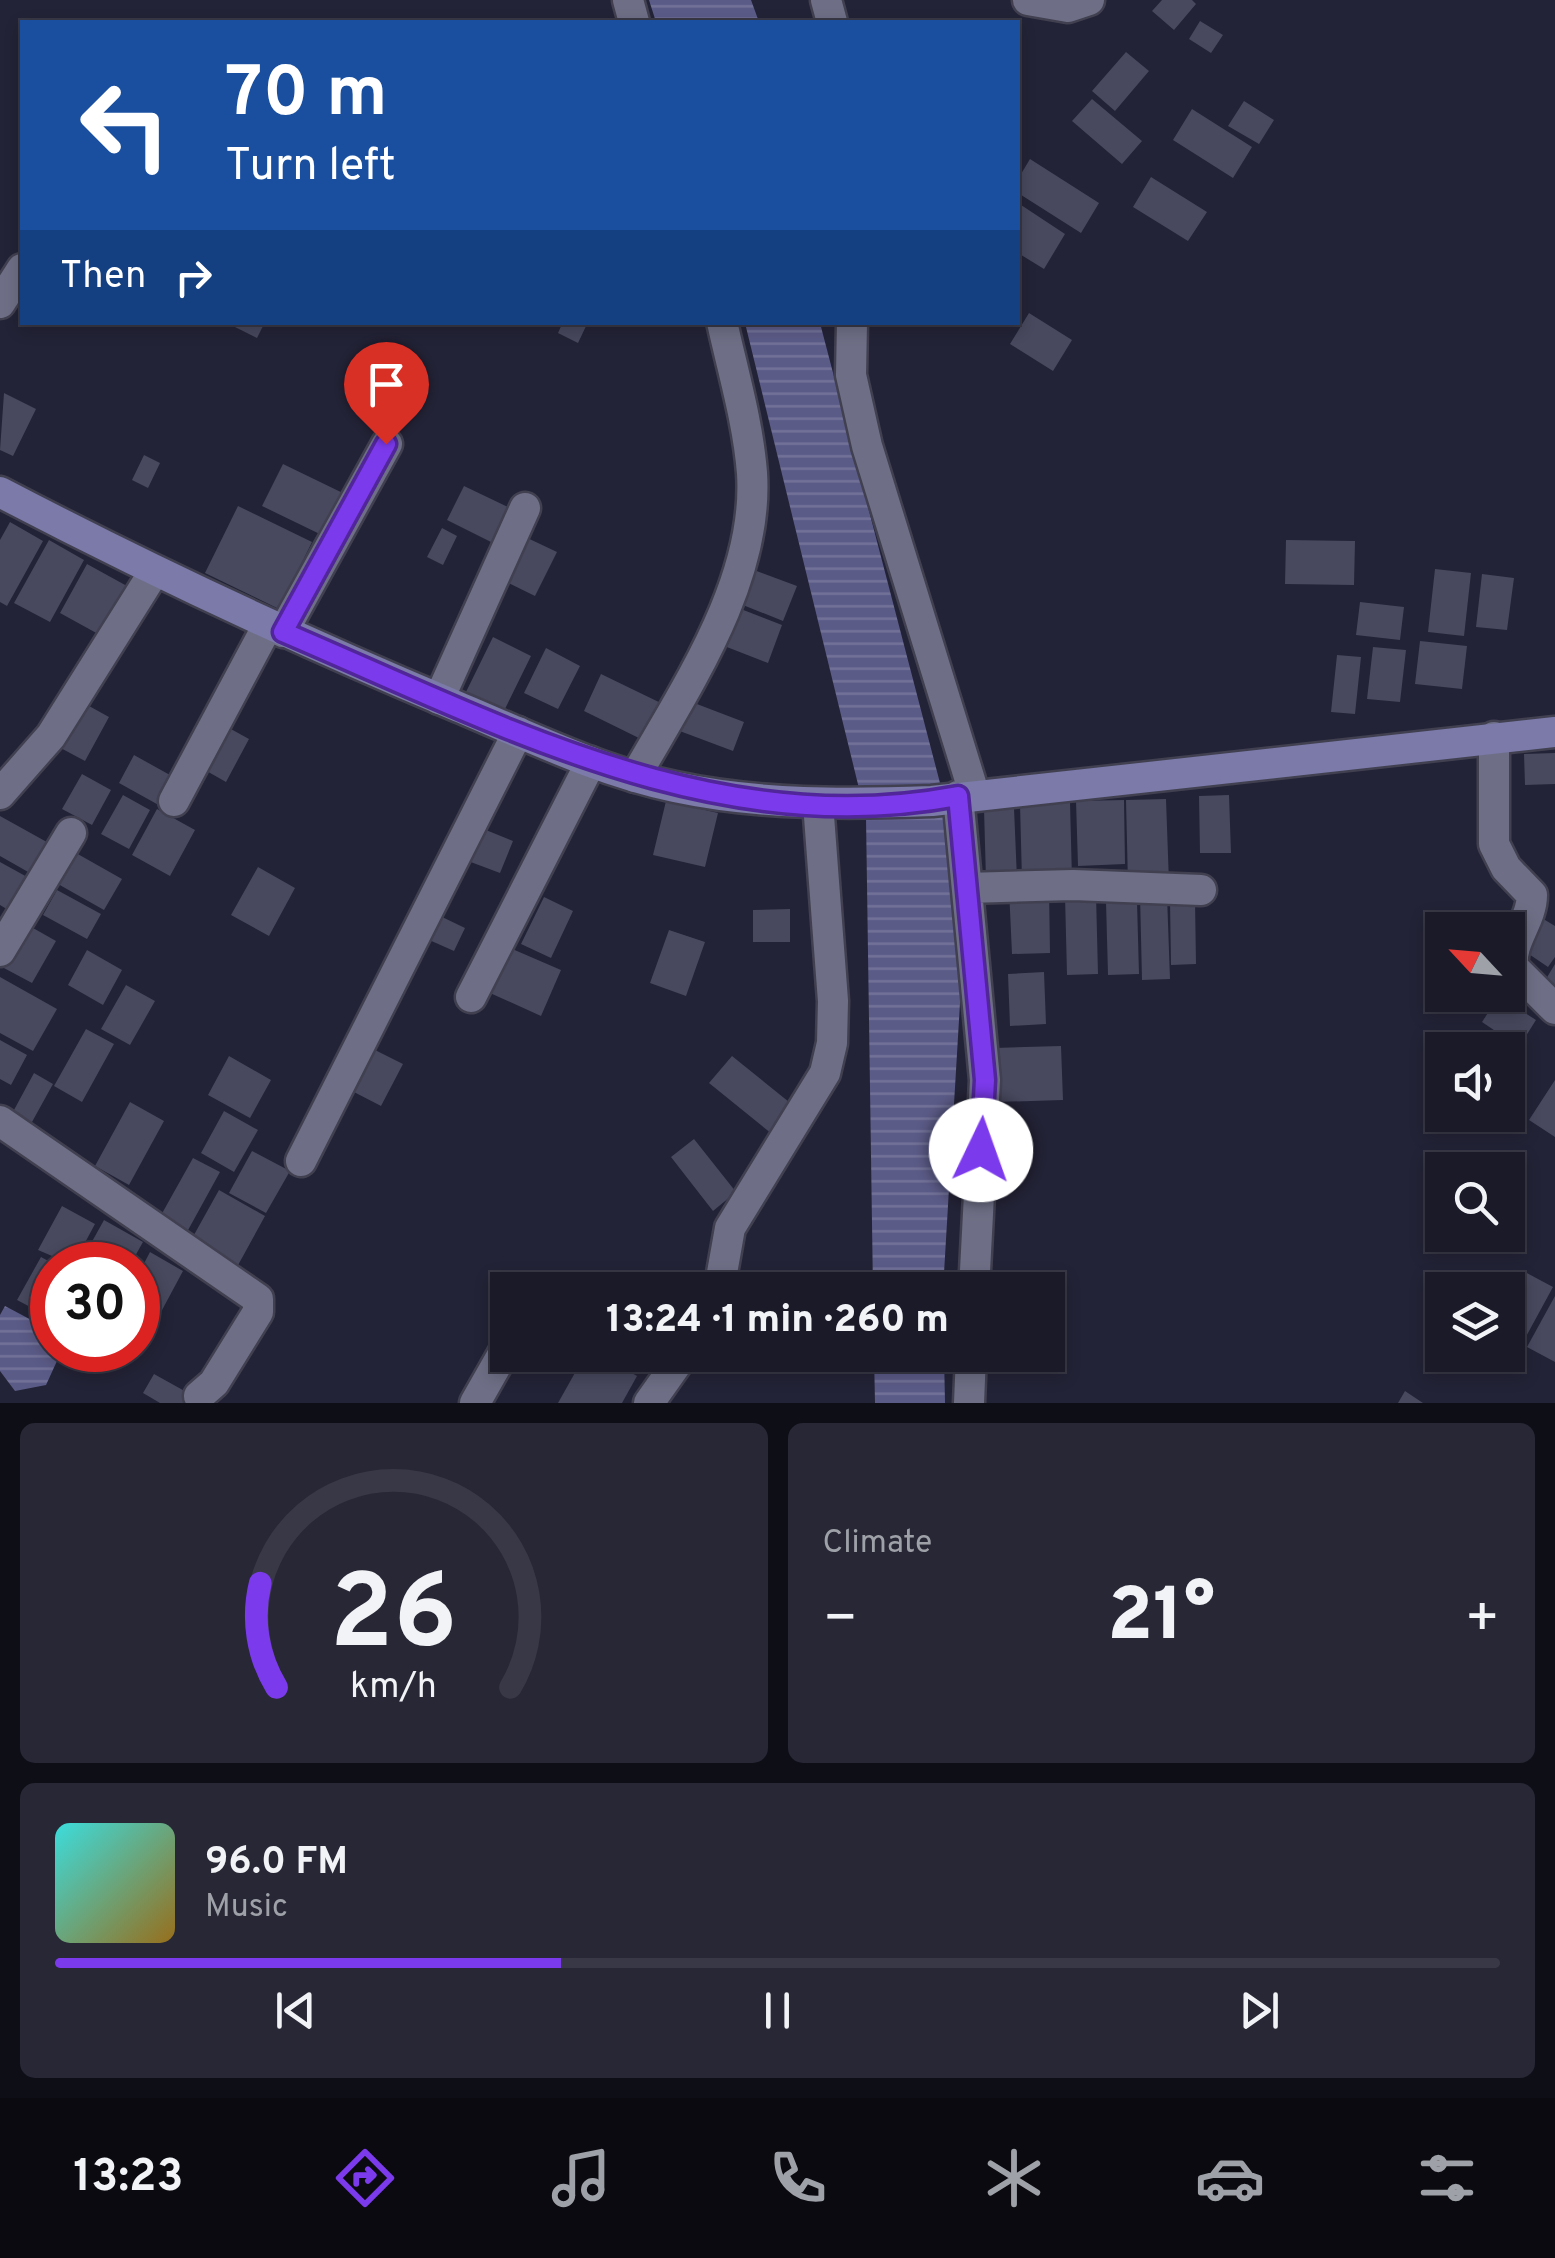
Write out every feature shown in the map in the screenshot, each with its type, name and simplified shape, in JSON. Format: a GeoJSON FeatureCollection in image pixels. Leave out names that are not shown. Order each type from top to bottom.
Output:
{"type":"FeatureCollection","features":[{"type":"Feature","properties":{"kind":"street"},"geometry":{"type":"LineString","coordinates":[[1028,0],[1068,7],[1089,0]]}},
{"type":"Feature","properties":{"kind":"street"},"geometry":{"type":"LineString","coordinates":[[0,303],[20,273]]}},
{"type":"Feature","properties":{"kind":"street"},"geometry":{"type":"LineString","coordinates":[[636,777],[704,654],[745,544],[752,476],[723,325]]}},
{"type":"Feature","properties":{"kind":"street"},"geometry":{"type":"LineString","coordinates":[[852,325],[851,375],[955,797],[967,888],[985,1080],[975,1272]]}},
{"type":"Feature","properties":{"kind":"street"},"geometry":{"type":"LineString","coordinates":[[174,802],[386,444]]}},
{"type":"Feature","properties":{"kind":"street"},"geometry":{"type":"LineString","coordinates":[[0,492],[154,572],[276,629],[518,732],[636,777],[728,796],[833,804],[955,797],[1555,732]]}},
{"type":"Feature","properties":{"kind":"street"},"geometry":{"type":"LineString","coordinates":[[439,699],[525,508]]}},
{"type":"Feature","properties":{"kind":"street"},"geometry":{"type":"LineString","coordinates":[[0,794],[51,736],[154,572]]}},
{"type":"Feature","properties":{"kind":"street"},"geometry":{"type":"LineString","coordinates":[[302,1161],[518,732]]}},
{"type":"Feature","properties":{"kind":"street"},"geometry":{"type":"LineString","coordinates":[[1494,737],[1494,844],[1506,868],[1532,895],[1532,906],[1514,946],[1513,967],[1555,1009]]}},
{"type":"Feature","properties":{"kind":"street"},"geometry":{"type":"LineString","coordinates":[[470,997],[592,762]]}},
{"type":"Feature","properties":{"kind":"street"},"geometry":{"type":"LineString","coordinates":[[723,1272],[730,1228],[825,1072],[832,1042],[833,804]]}},
{"type":"Feature","properties":{"kind":"street"},"geometry":{"type":"LineString","coordinates":[[0,951],[71,833]]}},
{"type":"Feature","properties":{"kind":"street"},"geometry":{"type":"LineString","coordinates":[[967,888],[1074,885],[1200,890]]}},
{"type":"Feature","properties":{"kind":"street"},"geometry":{"type":"LineString","coordinates":[[0,1121],[258,1299],[258,1312],[214,1383],[198,1396]]}},
{"type":"Feature","properties":{"kind":"street"},"geometry":{"type":"LineString","coordinates":[[474,1403],[492,1372]]}},
{"type":"Feature","properties":{"kind":"street"},"geometry":{"type":"LineString","coordinates":[[649,1403],[672,1372]]}},
{"type":"Feature","properties":{"kind":"street"},"geometry":{"type":"LineString","coordinates":[[969,1403],[970,1372]]}},
{"type":"Feature","properties":{"kind":"water"},"geometry":{"type":"Polygon","coordinates":[[[649,0],[751,0],[758,20],[655,20],[649,0]]]}},
{"type":"Feature","properties":{"kind":"water"},"geometry":{"type":"Polygon","coordinates":[[[745,325],[821,325],[958,852],[962,969],[944,1272],[873,1272],[866,817],[745,325]]]}},
{"type":"Feature","properties":{"kind":"water"},"geometry":{"type":"Polygon","coordinates":[[[5,1306],[30,1319],[30,1372],[52,1372],[46,1385],[15,1391],[0,1371],[0,1315],[5,1306]]]}},
{"type":"Feature","properties":{"kind":"water"},"geometry":{"type":"Polygon","coordinates":[[[874,1372],[944,1372],[945,1403],[875,1403],[874,1372]]]}},
{"type":"Feature","properties":{"kind":"building"},"geometry":{"type":"Polygon","coordinates":[[[1162,0],[1192,0],[1196,4],[1174,30],[1152,11],[1162,0]]]}},
{"type":"Feature","properties":{"kind":"building"},"geometry":{"type":"Polygon","coordinates":[[[1200,21],[1223,35],[1211,53],[1189,39],[1200,21]]]}},
{"type":"Feature","properties":{"kind":"building"},"geometry":{"type":"Polygon","coordinates":[[[1126,52],[1149,71],[1115,111],[1092,91],[1126,52]]]}},
{"type":"Feature","properties":{"kind":"building"},"geometry":{"type":"Polygon","coordinates":[[[1092,99],[1142,141],[1122,164],[1072,121],[1092,99]]]}},
{"type":"Feature","properties":{"kind":"building"},"geometry":{"type":"Polygon","coordinates":[[[1244,101],[1274,120],[1259,144],[1228,126],[1244,101]]]}},
{"type":"Feature","properties":{"kind":"building"},"geometry":{"type":"Polygon","coordinates":[[[1192,109],[1252,147],[1233,178],[1173,140],[1192,109]]]}},
{"type":"Feature","properties":{"kind":"building"},"geometry":{"type":"Polygon","coordinates":[[[1030,159],[1099,203],[1081,233],[1020,194],[1020,176],[1030,159]]]}},
{"type":"Feature","properties":{"kind":"building"},"geometry":{"type":"Polygon","coordinates":[[[1151,177],[1207,212],[1188,241],[1133,207],[1151,177]]]}},
{"type":"Feature","properties":{"kind":"building"},"geometry":{"type":"Polygon","coordinates":[[[1020,204],[1065,234],[1044,269],[1020,254],[1020,204]]]}},
{"type":"Feature","properties":{"kind":"building"},"geometry":{"type":"Polygon","coordinates":[[[1029,313],[1072,340],[1053,371],[1010,344],[1029,313]]]}},
{"type":"Feature","properties":{"kind":"building"},"geometry":{"type":"Polygon","coordinates":[[[231,325],[264,325],[257,338],[231,325]]]}},
{"type":"Feature","properties":{"kind":"building"},"geometry":{"type":"Polygon","coordinates":[[[562,325],[587,325],[578,343],[558,333],[562,325]]]}},
{"type":"Feature","properties":{"kind":"building"},"geometry":{"type":"Polygon","coordinates":[[[4,393],[36,409],[13,456],[0,450],[4,393]]]}},
{"type":"Feature","properties":{"kind":"building"},"geometry":{"type":"Polygon","coordinates":[[[144,455],[160,463],[148,488],[132,480],[144,455]]]}},
{"type":"Feature","properties":{"kind":"building"},"geometry":{"type":"Polygon","coordinates":[[[283,464],[349,496],[328,538],[262,506],[283,464]]]}},
{"type":"Feature","properties":{"kind":"building"},"geometry":{"type":"Polygon","coordinates":[[[464,486],[514,510],[497,545],[447,520],[464,486]]]}},
{"type":"Feature","properties":{"kind":"building"},"geometry":{"type":"Polygon","coordinates":[[[238,506],[312,542],[279,609],[205,573],[238,506]]]}},
{"type":"Feature","properties":{"kind":"building"},"geometry":{"type":"Polygon","coordinates":[[[10,522],[43,541],[7,606],[0,602],[0,540],[10,522]]]}},
{"type":"Feature","properties":{"kind":"building"},"geometry":{"type":"Polygon","coordinates":[[[442,528],[457,536],[443,565],[427,557],[442,528]]]}},
{"type":"Feature","properties":{"kind":"building"},"geometry":{"type":"Polygon","coordinates":[[[519,534],[557,552],[535,596],[498,578],[519,534]]]}},
{"type":"Feature","properties":{"kind":"building"},"geometry":{"type":"Polygon","coordinates":[[[49,540],[84,560],[50,622],[14,603],[49,540]]]}},
{"type":"Feature","properties":{"kind":"building"},"geometry":{"type":"Polygon","coordinates":[[[1286,540],[1355,541],[1354,585],[1285,584],[1286,540]]]}},
{"type":"Feature","properties":{"kind":"building"},"geometry":{"type":"Polygon","coordinates":[[[87,564],[136,591],[109,640],[60,613],[87,564]]]}},
{"type":"Feature","properties":{"kind":"building"},"geometry":{"type":"Polygon","coordinates":[[[746,567],[797,586],[783,621],[733,601],[746,567]]]}},
{"type":"Feature","properties":{"kind":"building"},"geometry":{"type":"Polygon","coordinates":[[[1435,569],[1471,573],[1464,636],[1428,632],[1435,569]]]}},
{"type":"Feature","properties":{"kind":"building"},"geometry":{"type":"Polygon","coordinates":[[[1482,574],[1514,578],[1507,630],[1476,627],[1482,574]]]}},
{"type":"Feature","properties":{"kind":"building"},"geometry":{"type":"Polygon","coordinates":[[[1360,602],[1404,607],[1400,640],[1356,635],[1360,602]]]}},
{"type":"Feature","properties":{"kind":"building"},"geometry":{"type":"Polygon","coordinates":[[[728,604],[782,625],[768,663],[714,642],[728,604]]]}},
{"type":"Feature","properties":{"kind":"building"},"geometry":{"type":"Polygon","coordinates":[[[493,637],[531,656],[502,715],[464,696],[493,637]]]}},
{"type":"Feature","properties":{"kind":"building"},"geometry":{"type":"Polygon","coordinates":[[[1420,641],[1467,646],[1462,689],[1415,684],[1420,641]]]}},
{"type":"Feature","properties":{"kind":"building"},"geometry":{"type":"Polygon","coordinates":[[[1373,647],[1406,650],[1400,702],[1367,699],[1373,647]]]}},
{"type":"Feature","properties":{"kind":"building"},"geometry":{"type":"Polygon","coordinates":[[[546,648],[580,666],[558,709],[524,693],[546,648]]]}},
{"type":"Feature","properties":{"kind":"building"},"geometry":{"type":"Polygon","coordinates":[[[1337,655],[1361,657],[1355,714],[1331,712],[1337,655]]]}},
{"type":"Feature","properties":{"kind":"building"},"geometry":{"type":"Polygon","coordinates":[[[601,674],[667,706],[649,743],[584,711],[601,674]]]}},
{"type":"Feature","properties":{"kind":"building"},"geometry":{"type":"Polygon","coordinates":[[[80,701],[109,717],[85,761],[55,745],[80,701]]]}},
{"type":"Feature","properties":{"kind":"building"},"geometry":{"type":"Polygon","coordinates":[[[689,701],[744,722],[733,751],[677,730],[689,701]]]}},
{"type":"Feature","properties":{"kind":"building"},"geometry":{"type":"Polygon","coordinates":[[[220,723],[249,739],[226,782],[196,765],[220,723]]]}},
{"type":"Feature","properties":{"kind":"building"},"geometry":{"type":"Polygon","coordinates":[[[1555,753],[1555,784],[1525,785],[1524,754],[1555,753]]]}},
{"type":"Feature","properties":{"kind":"building"},"geometry":{"type":"Polygon","coordinates":[[[134,755],[179,780],[164,808],[119,783],[134,755]]]}},
{"type":"Feature","properties":{"kind":"building"},"geometry":{"type":"Polygon","coordinates":[[[82,774],[111,790],[92,825],[62,809],[82,774]]]}},
{"type":"Feature","properties":{"kind":"building"},"geometry":{"type":"Polygon","coordinates":[[[123,795],[150,810],[129,849],[101,834],[123,795]]]}},
{"type":"Feature","properties":{"kind":"building"},"geometry":{"type":"Polygon","coordinates":[[[1229,795],[1231,853],[1200,853],[1199,796],[1229,795]]]}},
{"type":"Feature","properties":{"kind":"building"},"geometry":{"type":"Polygon","coordinates":[[[1166,799],[1169,883],[1128,885],[1126,800],[1166,799]]]}},
{"type":"Feature","properties":{"kind":"building"},"geometry":{"type":"Polygon","coordinates":[[[1124,800],[1125,864],[1078,866],[1076,801],[1124,800]]]}},
{"type":"Feature","properties":{"kind":"building"},"geometry":{"type":"Polygon","coordinates":[[[666,801],[718,813],[705,867],[653,855],[666,801]]]}},
{"type":"Feature","properties":{"kind":"building"},"geometry":{"type":"Polygon","coordinates":[[[1070,802],[1072,879],[1022,881],[1020,804],[1070,802]]]}},
{"type":"Feature","properties":{"kind":"building"},"geometry":{"type":"Polygon","coordinates":[[[1014,808],[1017,879],[986,880],[984,809],[1014,808]]]}},
{"type":"Feature","properties":{"kind":"building"},"geometry":{"type":"Polygon","coordinates":[[[157,809],[195,830],[170,876],[132,855],[157,809]]]}},
{"type":"Feature","properties":{"kind":"building"},"geometry":{"type":"Polygon","coordinates":[[[0,816],[54,846],[37,877],[0,856],[0,816]]]}},
{"type":"Feature","properties":{"kind":"building"},"geometry":{"type":"Polygon","coordinates":[[[481,828],[513,841],[500,873],[468,861],[481,828]]]}},
{"type":"Feature","properties":{"kind":"building"},"geometry":{"type":"Polygon","coordinates":[[[76,853],[122,879],[104,910],[58,884],[76,853]]]}},
{"type":"Feature","properties":{"kind":"building"},"geometry":{"type":"Polygon","coordinates":[[[0,862],[29,878],[10,911],[0,905],[0,862]]]}},
{"type":"Feature","properties":{"kind":"building"},"geometry":{"type":"Polygon","coordinates":[[[258,867],[295,888],[269,936],[231,915],[258,867]]]}},
{"type":"Feature","properties":{"kind":"building"},"geometry":{"type":"Polygon","coordinates":[[[1049,888],[1050,953],[1012,954],[1009,889],[1049,888]]]}},
{"type":"Feature","properties":{"kind":"building"},"geometry":{"type":"Polygon","coordinates":[[[57,890],[101,914],[87,939],[43,915],[57,890]]]}},
{"type":"Feature","properties":{"kind":"building"},"geometry":{"type":"Polygon","coordinates":[[[1096,894],[1098,974],[1067,975],[1065,896],[1096,894]]]}},
{"type":"Feature","properties":{"kind":"building"},"geometry":{"type":"Polygon","coordinates":[[[1140,895],[1167,895],[1170,979],[1142,980],[1140,895]]]}},
{"type":"Feature","properties":{"kind":"building"},"geometry":{"type":"Polygon","coordinates":[[[544,897],[573,911],[551,958],[521,944],[544,897]]]}},
{"type":"Feature","properties":{"kind":"building"},"geometry":{"type":"Polygon","coordinates":[[[1195,900],[1196,964],[1171,965],[1170,901],[1195,900]]]}},
{"type":"Feature","properties":{"kind":"building"},"geometry":{"type":"Polygon","coordinates":[[[1137,901],[1139,974],[1108,975],[1106,902],[1137,901]]]}},
{"type":"Feature","properties":{"kind":"building"},"geometry":{"type":"Polygon","coordinates":[[[790,909],[790,942],[753,942],[753,910],[790,909]]]}},
{"type":"Feature","properties":{"kind":"building"},"geometry":{"type":"Polygon","coordinates":[[[438,915],[465,928],[454,951],[427,939],[438,915]]]}},
{"type":"Feature","properties":{"kind":"building"},"geometry":{"type":"Polygon","coordinates":[[[1540,917],[1555,926],[1555,957],[1548,967],[1525,951],[1525,940],[1540,917]]]}},
{"type":"Feature","properties":{"kind":"building"},"geometry":{"type":"Polygon","coordinates":[[[26,924],[56,941],[32,983],[2,967],[26,924]]]}},
{"type":"Feature","properties":{"kind":"building"},"geometry":{"type":"Polygon","coordinates":[[[669,930],[705,942],[686,996],[650,983],[669,930]]]}},
{"type":"Feature","properties":{"kind":"building"},"geometry":{"type":"Polygon","coordinates":[[[510,948],[561,970],[541,1016],[490,993],[510,948]]]}},
{"type":"Feature","properties":{"kind":"building"},"geometry":{"type":"Polygon","coordinates":[[[87,950],[122,970],[103,1005],[68,985],[87,950]]]}},
{"type":"Feature","properties":{"kind":"building"},"geometry":{"type":"Polygon","coordinates":[[[1555,964],[1555,992],[1543,984],[1555,964]]]}},
{"type":"Feature","properties":{"kind":"building"},"geometry":{"type":"Polygon","coordinates":[[[1044,972],[1046,1024],[1010,1026],[1008,974],[1044,972]]]}},
{"type":"Feature","properties":{"kind":"building"},"geometry":{"type":"Polygon","coordinates":[[[0,977],[57,1009],[33,1051],[0,1033],[0,977]]]}},
{"type":"Feature","properties":{"kind":"building"},"geometry":{"type":"Polygon","coordinates":[[[126,985],[155,1001],[130,1045],[101,1029],[126,985]]]}},
{"type":"Feature","properties":{"kind":"building"},"geometry":{"type":"Polygon","coordinates":[[[1489,1012],[1524,1012],[1536,1020],[1525,1037],[1525,1032],[1497,1032],[1482,1022],[1489,1012]]]}},
{"type":"Feature","properties":{"kind":"building"},"geometry":{"type":"Polygon","coordinates":[[[86,1029],[114,1044],[82,1102],[54,1086],[86,1029]]]}},
{"type":"Feature","properties":{"kind":"building"},"geometry":{"type":"Polygon","coordinates":[[[0,1040],[27,1055],[11,1085],[0,1079],[0,1040]]]}},
{"type":"Feature","properties":{"kind":"building"},"geometry":{"type":"Polygon","coordinates":[[[1061,1046],[1063,1100],[996,1102],[994,1048],[1061,1046]]]}},
{"type":"Feature","properties":{"kind":"building"},"geometry":{"type":"Polygon","coordinates":[[[373,1049],[403,1064],[381,1106],[352,1091],[373,1049]]]}},
{"type":"Feature","properties":{"kind":"building"},"geometry":{"type":"Polygon","coordinates":[[[229,1056],[271,1080],[250,1118],[208,1095],[229,1056]]]}},
{"type":"Feature","properties":{"kind":"building"},"geometry":{"type":"Polygon","coordinates":[[[732,1056],[794,1106],[772,1134],[709,1083],[732,1056]]]}},
{"type":"Feature","properties":{"kind":"building"},"geometry":{"type":"Polygon","coordinates":[[[34,1073],[53,1084],[27,1131],[8,1121],[34,1073]]]}},
{"type":"Feature","properties":{"kind":"building"},"geometry":{"type":"Polygon","coordinates":[[[1555,1080],[1555,1137],[1529,1120],[1555,1080]]]}},
{"type":"Feature","properties":{"kind":"building"},"geometry":{"type":"Polygon","coordinates":[[[130,1102],[164,1121],[129,1185],[95,1166],[130,1102]]]}},
{"type":"Feature","properties":{"kind":"building"},"geometry":{"type":"Polygon","coordinates":[[[224,1111],[258,1130],[234,1172],[201,1153],[224,1111]]]}},
{"type":"Feature","properties":{"kind":"building"},"geometry":{"type":"Polygon","coordinates":[[[694,1139],[736,1192],[713,1211],[671,1157],[694,1139]]]}},
{"type":"Feature","properties":{"kind":"building"},"geometry":{"type":"Polygon","coordinates":[[[252,1151],[290,1171],[266,1213],[229,1193],[252,1151]]]}},
{"type":"Feature","properties":{"kind":"building"},"geometry":{"type":"Polygon","coordinates":[[[193,1158],[220,1172],[187,1232],[160,1217],[193,1158]]]}},
{"type":"Feature","properties":{"kind":"building"},"geometry":{"type":"Polygon","coordinates":[[[219,1190],[265,1216],[237,1267],[190,1242],[219,1190]]]}},
{"type":"Feature","properties":{"kind":"building"},"geometry":{"type":"Polygon","coordinates":[[[62,1206],[95,1224],[85,1242],[42,1242],[62,1206]]]}},
{"type":"Feature","properties":{"kind":"building"},"geometry":{"type":"Polygon","coordinates":[[[104,1220],[143,1242],[92,1242],[104,1220]]]}},
{"type":"Feature","properties":{"kind":"building"},"geometry":{"type":"Polygon","coordinates":[[[160,1258],[183,1271],[160,1311],[160,1258]]]}},
{"type":"Feature","properties":{"kind":"building"},"geometry":{"type":"Polygon","coordinates":[[[1525,1272],[1553,1287],[1525,1338],[1525,1272]]]}},
{"type":"Feature","properties":{"kind":"building"},"geometry":{"type":"Polygon","coordinates":[[[30,1277],[30,1307],[17,1300],[30,1277]]]}},
{"type":"Feature","properties":{"kind":"building"},"geometry":{"type":"Polygon","coordinates":[[[1555,1296],[1555,1362],[1527,1347],[1555,1296]]]}},
{"type":"Feature","properties":{"kind":"building"},"geometry":{"type":"Polygon","coordinates":[[[575,1372],[630,1372],[637,1376],[622,1403],[558,1403],[575,1372]]]}},
{"type":"Feature","properties":{"kind":"building"},"geometry":{"type":"Polygon","coordinates":[[[154,1374],[190,1394],[184,1403],[160,1403],[143,1393],[154,1374]]]}},
{"type":"Feature","properties":{"kind":"building"},"geometry":{"type":"Polygon","coordinates":[[[1405,1391],[1423,1403],[1398,1403],[1405,1391]]]}},
{"type":"Feature","properties":{"kind":"route"},"geometry":{"type":"LineString","coordinates":[[386,444],[283,632],[592,762],[675,787],[728,796],[848,805],[958,796],[985,1080],[981,1150]]}}]}
